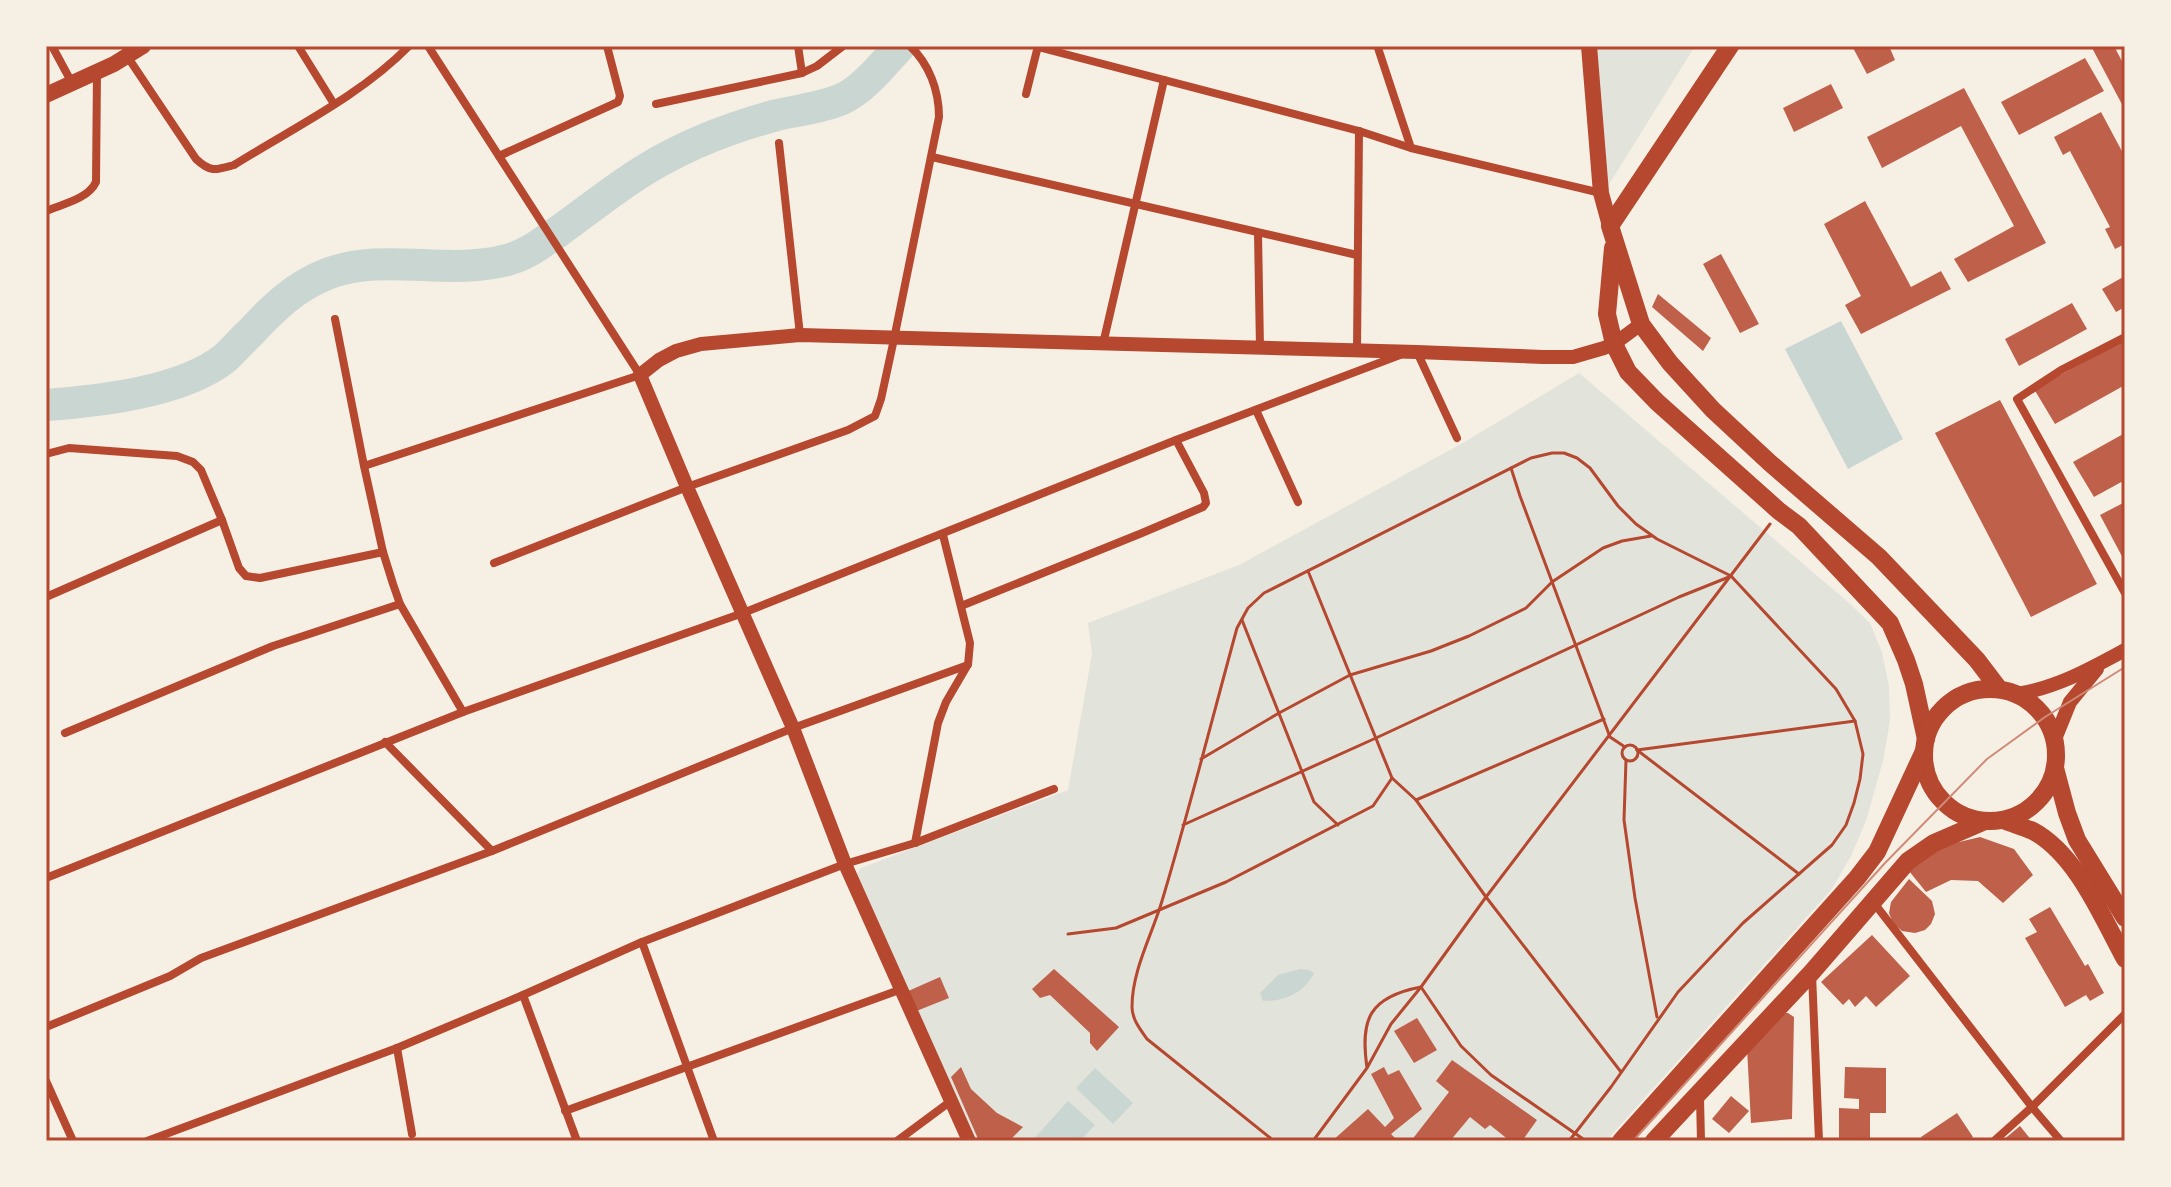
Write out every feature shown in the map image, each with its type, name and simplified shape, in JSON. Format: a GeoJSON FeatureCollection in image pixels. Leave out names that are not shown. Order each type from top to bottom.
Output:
{"type":"FeatureCollection","features":[{"type":"Feature","properties":{"kind":"main road"},"geometry":{"type":"LineString","coordinates":[[46,95],[97,72],[143,46]]}},
{"type":"Feature","properties":{"kind":"main road"},"geometry":{"type":"LineString","coordinates":[[1589,46],[1601,193],[1641,324],[1670,363],[1713,410],[1879,557],[2008,691],[2032,703],[2045,717],[2055,739],[2057,753],[2051,783],[2031,807],[2018,815],[1994,820],[1922,850],[1908,861],[1812,972],[1654,1141]]}},
{"type":"Feature","properties":{"kind":"main road"},"geometry":{"type":"LineString","coordinates":[[1730,46],[1611,232],[1607,314],[1614,344],[1628,372],[1657,402],[1799,526],[1890,623],[1906,660],[1919,703],[1925,745],[1924,766],[1935,793],[1961,815],[1994,820],[2033,832],[2057,849],[2081,880],[2125,959]]}},
{"type":"Feature","properties":{"kind":"main road"},"geometry":{"type":"LineString","coordinates":[[1707,445],[1730,424]]}},
{"type":"Feature","properties":{"kind":"main road"},"geometry":{"type":"LineString","coordinates":[[1779,511],[1800,489]]}},
{"type":"Feature","properties":{"kind":"main road"},"geometry":{"type":"LineString","coordinates":[[1621,1141],[1877,852],[1933,721],[1945,706],[1961,695],[1979,689],[2008,691]]}},
{"type":"Feature","properties":{"kind":"main road"},"geometry":{"type":"LineString","coordinates":[[2055,768],[2077,840],[2125,918]]}},
{"type":"Feature","properties":{"kind":"street"},"geometry":{"type":"LineString","coordinates":[[52,46],[72,83]]}},
{"type":"Feature","properties":{"kind":"street"},"geometry":{"type":"LineString","coordinates":[[298,46],[334,104]]}},
{"type":"Feature","properties":{"kind":"street"},"geometry":{"type":"LineString","coordinates":[[127,56],[196,159],[205,168],[216,170],[234,165],[334,104],[389,67],[409,46]]}},
{"type":"Feature","properties":{"kind":"street"},"geometry":{"type":"LineString","coordinates":[[428,46],[640,375],[793,728],[845,864],[969,1141]]}},
{"type":"Feature","properties":{"kind":"street"},"geometry":{"type":"LineString","coordinates":[[499,156],[618,102],[620,96],[607,46]]}},
{"type":"Feature","properties":{"kind":"street"},"geometry":{"type":"LineString","coordinates":[[798,46],[802,73]]}},
{"type":"Feature","properties":{"kind":"street"},"geometry":{"type":"LineString","coordinates":[[656,104],[802,73],[817,66],[843,46]]}},
{"type":"Feature","properties":{"kind":"street"},"geometry":{"type":"LineString","coordinates":[[494,563],[687,487],[860,425],[875,416],[932,157],[939,108],[936,90],[923,58],[910,46]]}},
{"type":"Feature","properties":{"kind":"street"},"geometry":{"type":"LineString","coordinates":[[1026,94],[1038,46],[1359,131],[1411,148],[1601,193]]}},
{"type":"Feature","properties":{"kind":"street"},"geometry":{"type":"LineString","coordinates":[[1378,48],[1411,148]]}},
{"type":"Feature","properties":{"kind":"street"},"geometry":{"type":"LineString","coordinates":[[46,211],[83,196],[96,182],[97,72]]}},
{"type":"Feature","properties":{"kind":"street"},"geometry":{"type":"LineString","coordinates":[[1103,344],[1164,80]]}},
{"type":"Feature","properties":{"kind":"street"},"geometry":{"type":"LineString","coordinates":[[1357,350],[1359,131]]}},
{"type":"Feature","properties":{"kind":"street"},"geometry":{"type":"LineString","coordinates":[[779,143],[800,335]]}},
{"type":"Feature","properties":{"kind":"street"},"geometry":{"type":"LineString","coordinates":[[932,157],[1357,255]]}},
{"type":"Feature","properties":{"kind":"street"},"geometry":{"type":"LineString","coordinates":[[1258,233],[1260,348]]}},
{"type":"Feature","properties":{"kind":"street"},"geometry":{"type":"LineString","coordinates":[[335,319],[383,552],[400,604],[463,712]]}},
{"type":"Feature","properties":{"kind":"street"},"geometry":{"type":"LineString","coordinates":[[364,466],[640,375],[676,351],[701,344],[800,335],[1573,357],[1614,344],[1641,324]]}},
{"type":"Feature","properties":{"kind":"street"},"geometry":{"type":"LineString","coordinates":[[2125,337],[2061,370],[2017,399],[2125,593]]}},
{"type":"Feature","properties":{"kind":"street"},"geometry":{"type":"LineString","coordinates":[[46,878],[385,742],[743,613],[1176,440],[1413,352]]}},
{"type":"Feature","properties":{"kind":"street"},"geometry":{"type":"LineString","coordinates":[[1413,352],[1457,438]]}},
{"type":"Feature","properties":{"kind":"street"},"geometry":{"type":"LineString","coordinates":[[1256,410],[1298,502]]}},
{"type":"Feature","properties":{"kind":"street"},"geometry":{"type":"LineString","coordinates":[[961,606],[1203,507],[1206,503],[1204,493],[1176,440]]}},
{"type":"Feature","properties":{"kind":"street"},"geometry":{"type":"LineString","coordinates":[[46,454],[69,448],[177,456],[193,462],[201,470],[239,568],[246,576],[260,578],[383,552]]}},
{"type":"Feature","properties":{"kind":"street"},"geometry":{"type":"LineString","coordinates":[[46,597],[222,520]]}},
{"type":"Feature","properties":{"kind":"street"},"geometry":{"type":"LineString","coordinates":[[915,843],[938,723],[946,702],[968,665],[970,643],[943,535]]}},
{"type":"Feature","properties":{"kind":"street"},"geometry":{"type":"LineString","coordinates":[[65,733],[273,646],[400,604]]}},
{"type":"Feature","properties":{"kind":"street"},"geometry":{"type":"LineString","coordinates":[[2008,691],[2035,691],[2119,653]]}},
{"type":"Feature","properties":{"kind":"street"},"geometry":{"type":"LineString","coordinates":[[2055,739],[2070,702],[2096,670],[2119,653]]}},
{"type":"Feature","properties":{"kind":"street"},"geometry":{"type":"LineString","coordinates":[[46,1027],[170,976],[201,958],[492,851],[793,728],[968,665]]}},
{"type":"Feature","properties":{"kind":"street"},"geometry":{"type":"LineString","coordinates":[[385,742],[492,851]]}},
{"type":"Feature","properties":{"kind":"street"},"geometry":{"type":"LineString","coordinates":[[147,1141],[397,1048],[642,942],[845,864],[915,843],[1054,789]]}},
{"type":"Feature","properties":{"kind":"street"},"geometry":{"type":"LineString","coordinates":[[1874,903],[2061,1141]]}},
{"type":"Feature","properties":{"kind":"street"},"geometry":{"type":"LineString","coordinates":[[642,942],[714,1141]]}},
{"type":"Feature","properties":{"kind":"street"},"geometry":{"type":"LineString","coordinates":[[1812,972],[1819,1141]]}},
{"type":"Feature","properties":{"kind":"street"},"geometry":{"type":"LineString","coordinates":[[565,1111],[902,989]]}},
{"type":"Feature","properties":{"kind":"street"},"geometry":{"type":"LineString","coordinates":[[523,995],[577,1141]]}},
{"type":"Feature","properties":{"kind":"street"},"geometry":{"type":"LineString","coordinates":[[1994,1141],[2125,1014]]}},
{"type":"Feature","properties":{"kind":"street"},"geometry":{"type":"LineString","coordinates":[[397,1048],[412,1134]]}},
{"type":"Feature","properties":{"kind":"street"},"geometry":{"type":"LineString","coordinates":[[46,1081],[73,1141]]}},
{"type":"Feature","properties":{"kind":"street"},"geometry":{"type":"LineString","coordinates":[[1700,1091],[1701,1141]]}},
{"type":"Feature","properties":{"kind":"street"},"geometry":{"type":"LineString","coordinates":[[897,1141],[952,1101]]}},
{"type":"Feature","properties":{"kind":"path"},"geometry":{"type":"LineString","coordinates":[[1274,1141],[1147,1039],[1137,1025],[1132,1010],[1134,990],[1237,628],[1248,608],[1264,593],[1531,458],[1552,453],[1577,458],[1590,468],[1618,506],[1652,536],[1731,576],[1836,689],[1855,721],[1863,754],[1860,779],[1846,825],[1832,845],[1743,923],[1678,992],[1569,1141]]}},
{"type":"Feature","properties":{"kind":"path"},"geometry":{"type":"LineString","coordinates":[[1511,468],[1610,737],[1625,747]]}},
{"type":"Feature","properties":{"kind":"path"},"geometry":{"type":"LineString","coordinates":[[1313,1141],[1367,1068],[1391,1024],[1779,511]]}},
{"type":"Feature","properties":{"kind":"path"},"geometry":{"type":"LineString","coordinates":[[1201,759],[1350,675],[1431,651],[1526,608],[1552,582],[1603,548],[1652,536]]}},
{"type":"Feature","properties":{"kind":"path"},"geometry":{"type":"LineString","coordinates":[[1308,571],[1392,778],[1416,800],[1486,897],[1621,1072]]}},
{"type":"Feature","properties":{"kind":"path"},"geometry":{"type":"LineString","coordinates":[[1183,825],[1731,576]]}},
{"type":"Feature","properties":{"kind":"path"},"geometry":{"type":"LineString","coordinates":[[1242,619],[1314,802],[1338,825]]}},
{"type":"Feature","properties":{"kind":"path"},"geometry":{"type":"LineString","coordinates":[[1416,800],[1604,719]]}},
{"type":"Feature","properties":{"kind":"path"},"geometry":{"type":"LineString","coordinates":[[1637,750],[1855,721]]}},
{"type":"Feature","properties":{"kind":"path"},"geometry":{"type":"LineString","coordinates":[[1658,1019],[1624,820],[1626,760],[1622,754],[1625,747],[1631,745],[1800,875]]}},
{"type":"Feature","properties":{"kind":"path"},"geometry":{"type":"LineString","coordinates":[[1626,760],[1634,760],[1637,750]]}},
{"type":"Feature","properties":{"kind":"path"},"geometry":{"type":"LineString","coordinates":[[1068,934],[1116,928],[1226,882],[1373,806],[1392,778]]}},
{"type":"Feature","properties":{"kind":"path"},"geometry":{"type":"LineString","coordinates":[[1367,1068],[1364,1041],[1373,1010],[1402,991],[1421,987]]}},
{"type":"Feature","properties":{"kind":"path"},"geometry":{"type":"LineString","coordinates":[[1421,987],[1461,1046],[1491,1075],[1586,1141]]}},
{"type":"Feature","properties":{"kind":"shaded area"},"geometry":{"type":"Polygon","coordinates":[[[1592,46],[1695,46],[1603,194],[1592,46]]]}},
{"type":"Feature","properties":{"kind":"shaded area"},"geometry":{"type":"Polygon","coordinates":[[[1841,321],[1903,439],[1848,469],[1785,349],[1841,321]]]}},
{"type":"Feature","properties":{"kind":"shaded area"},"geometry":{"type":"Polygon","coordinates":[[[1579,373],[1870,623],[1882,652],[1889,687],[1890,721],[1883,761],[1866,821],[1832,889],[1606,1141],[965,1141],[855,876],[861,868],[1068,790],[1092,654],[1088,623],[1239,565],[1461,444],[1579,373]]]}},
{"type":"Feature","properties":{"kind":"shaded area"},"geometry":{"type":"Polygon","coordinates":[[[1300,969],[1314,973],[1299,991],[1279,1000],[1263,1001],[1260,993],[1278,975],[1300,969]]]}},
{"type":"Feature","properties":{"kind":"shaded area"},"geometry":{"type":"Polygon","coordinates":[[[1095,1068],[1133,1103],[1113,1124],[1076,1088],[1095,1068]]]}},
{"type":"Feature","properties":{"kind":"shaded area"},"geometry":{"type":"Polygon","coordinates":[[[1068,1101],[1095,1125],[1080,1141],[1032,1141],[1068,1101]]]}},
{"type":"Feature","properties":{"kind":"building"},"geometry":{"type":"Polygon","coordinates":[[[1852,46],[1889,46],[1895,60],[1867,74],[1852,46]]]}},
{"type":"Feature","properties":{"kind":"building"},"geometry":{"type":"Polygon","coordinates":[[[2091,46],[2114,46],[2125,67],[2125,110],[2091,46]]]}},
{"type":"Feature","properties":{"kind":"building"},"geometry":{"type":"Polygon","coordinates":[[[2085,58],[2104,91],[2019,135],[2001,102],[2085,58]]]}},
{"type":"Feature","properties":{"kind":"building"},"geometry":{"type":"Polygon","coordinates":[[[1831,84],[1843,108],[1794,132],[1783,108],[1831,84]]]}},
{"type":"Feature","properties":{"kind":"building"},"geometry":{"type":"Polygon","coordinates":[[[1964,88],[2046,243],[1968,282],[1954,259],[2014,226],[1961,126],[1882,168],[1867,137],[1964,88]]]}},
{"type":"Feature","properties":{"kind":"building"},"geometry":{"type":"Polygon","coordinates":[[[2101,112],[2125,157],[2125,244],[2115,249],[2105,229],[2110,227],[2070,151],[2063,155],[2054,137],[2101,112]]]}},
{"type":"Feature","properties":{"kind":"building"},"geometry":{"type":"Polygon","coordinates":[[[1865,201],[1911,287],[1941,271],[1951,289],[1861,334],[1845,305],[1861,296],[1824,224],[1865,201]]]}},
{"type":"Feature","properties":{"kind":"building"},"geometry":{"type":"Polygon","coordinates":[[[1721,254],[1759,324],[1740,333],[1703,264],[1721,254]]]}},
{"type":"Feature","properties":{"kind":"building"},"geometry":{"type":"Polygon","coordinates":[[[2125,276],[2125,307],[2116,312],[2102,289],[2125,276]]]}},
{"type":"Feature","properties":{"kind":"building"},"geometry":{"type":"Polygon","coordinates":[[[1658,294],[1711,338],[1703,351],[1652,307],[1658,294]]]}},
{"type":"Feature","properties":{"kind":"building"},"geometry":{"type":"Polygon","coordinates":[[[2072,303],[2087,329],[2019,366],[2005,339],[2072,303]]]}},
{"type":"Feature","properties":{"kind":"building"},"geometry":{"type":"Polygon","coordinates":[[[2125,340],[2125,385],[2055,424],[2034,389],[2125,340]]]}},
{"type":"Feature","properties":{"kind":"building"},"geometry":{"type":"Polygon","coordinates":[[[2000,400],[2097,584],[2031,617],[1935,433],[2000,400]]]}},
{"type":"Feature","properties":{"kind":"building"},"geometry":{"type":"Polygon","coordinates":[[[2125,433],[2125,480],[2094,497],[2073,462],[2125,433]]]}},
{"type":"Feature","properties":{"kind":"building"},"geometry":{"type":"Polygon","coordinates":[[[2125,502],[2125,562],[2100,515],[2125,502]]]}},
{"type":"Feature","properties":{"kind":"building"},"geometry":{"type":"Polygon","coordinates":[[[1980,837],[2014,849],[2033,875],[2003,903],[1978,881],[1951,880],[1926,892],[1905,866],[1934,848],[1980,837]]]}},
{"type":"Feature","properties":{"kind":"building"},"geometry":{"type":"Polygon","coordinates":[[[1909,879],[1932,901],[1935,914],[1925,930],[1915,933],[1902,931],[1893,923],[1889,913],[1891,902],[1909,879]]]}},
{"type":"Feature","properties":{"kind":"building"},"geometry":{"type":"Polygon","coordinates":[[[2050,907],[2104,993],[2090,1001],[2086,995],[2065,1007],[2025,938],[2037,932],[2029,919],[2050,907]]]}},
{"type":"Feature","properties":{"kind":"building"},"geometry":{"type":"Polygon","coordinates":[[[1872,935],[1910,976],[1876,1007],[1866,996],[1855,1007],[1849,999],[1843,1005],[1821,982],[1872,935]]]}},
{"type":"Feature","properties":{"kind":"building"},"geometry":{"type":"Polygon","coordinates":[[[1054,969],[1119,1027],[1097,1051],[1090,1043],[1090,1033],[1050,995],[1040,998],[1032,989],[1054,969]]]}},
{"type":"Feature","properties":{"kind":"building"},"geometry":{"type":"Polygon","coordinates":[[[940,977],[949,998],[914,1012],[906,992],[940,977]]]}},
{"type":"Feature","properties":{"kind":"building"},"geometry":{"type":"Polygon","coordinates":[[[1781,1013],[1794,1017],[1792,1119],[1751,1123],[1747,1048],[1781,1013]]]}},
{"type":"Feature","properties":{"kind":"building"},"geometry":{"type":"Polygon","coordinates":[[[1417,1018],[1437,1050],[1414,1063],[1394,1031],[1417,1018]]]}},
{"type":"Feature","properties":{"kind":"building"},"geometry":{"type":"Polygon","coordinates":[[[1452,1060],[1537,1120],[1522,1141],[1510,1141],[1490,1125],[1485,1129],[1470,1117],[1450,1141],[1411,1141],[1449,1092],[1436,1081],[1452,1060]]]}},
{"type":"Feature","properties":{"kind":"building"},"geometry":{"type":"Polygon","coordinates":[[[961,1067],[971,1089],[997,1113],[1023,1127],[1009,1141],[979,1141],[951,1077],[961,1067]]]}},
{"type":"Feature","properties":{"kind":"building"},"geometry":{"type":"Polygon","coordinates":[[[1384,1067],[1388,1075],[1399,1070],[1422,1109],[1391,1134],[1398,1141],[1332,1141],[1368,1109],[1385,1127],[1394,1118],[1371,1074],[1384,1067]]]}},
{"type":"Feature","properties":{"kind":"building"},"geometry":{"type":"Polygon","coordinates":[[[1845,1067],[1886,1068],[1886,1113],[1870,1113],[1870,1141],[1839,1141],[1839,1108],[1859,1109],[1859,1099],[1844,1098],[1845,1067]]]}},
{"type":"Feature","properties":{"kind":"building"},"geometry":{"type":"Polygon","coordinates":[[[1731,1096],[1749,1111],[1729,1133],[1712,1119],[1731,1096]]]}},
{"type":"Feature","properties":{"kind":"building"},"geometry":{"type":"Polygon","coordinates":[[[1957,1113],[1973,1137],[1967,1141],[1924,1141],[1921,1137],[1957,1113]]]}},
{"type":"Feature","properties":{"kind":"building"},"geometry":{"type":"Polygon","coordinates":[[[2020,1126],[2032,1141],[2002,1141],[2020,1126]]]}},
{"type":"Feature","properties":{"kind":"waterway"},"geometry":{"type":"LineString","coordinates":[[46,405],[140,393],[207,370],[225,358],[286,298],[327,274],[371,265],[485,264],[521,255],[632,178],[674,153],[743,125],[826,105],[850,95],[873,76],[900,46]]}},
{"type":"Feature","properties":{"kind":"tram line"},"geometry":{"type":"LineString","coordinates":[[1633,1141],[1885,863],[1987,759],[2045,717],[2125,667]]}}]}
